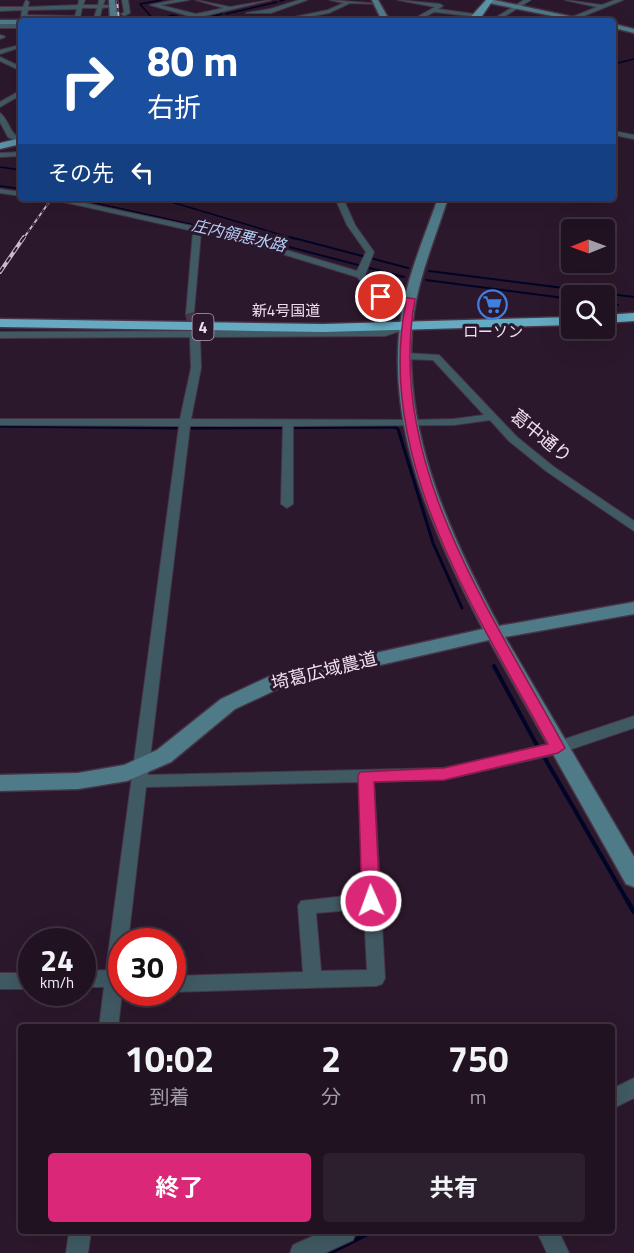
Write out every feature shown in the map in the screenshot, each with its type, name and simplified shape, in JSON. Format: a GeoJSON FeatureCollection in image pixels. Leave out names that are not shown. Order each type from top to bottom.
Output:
{"type":"FeatureCollection","features":[{"type":"Feature","properties":{"kind":"highway"},"geometry":{"type":"LineString","coordinates":[[615,313],[634,312]]}},
{"type":"Feature","properties":{"kind":"highway","name":"新4号国道"},"geometry":{"type":"LineString","coordinates":[[0,318],[406,323],[561,316]]}},
{"type":"Feature","properties":{"kind":"highway"},"geometry":{"type":"LineString","coordinates":[[615,318],[634,317]]}},
{"type":"Feature","properties":{"kind":"highway","name":"新4号国道"},"geometry":{"type":"LineString","coordinates":[[0,323],[561,321]]}},
{"type":"Feature","properties":{"kind":"main road"},"geometry":{"type":"LineString","coordinates":[[475,18],[488,0]]}},
{"type":"Feature","properties":{"kind":"main road"},"geometry":{"type":"LineString","coordinates":[[3,145],[18,141]]}},
{"type":"Feature","properties":{"kind":"street"},"geometry":{"type":"LineString","coordinates":[[5,0],[2,24],[18,25]]}},
{"type":"Feature","properties":{"kind":"street"},"geometry":{"type":"LineString","coordinates":[[27,0],[24,17],[77,18],[81,3]]}},
{"type":"Feature","properties":{"kind":"street"},"geometry":{"type":"LineString","coordinates":[[42,17],[45,0]]}},
{"type":"Feature","properties":{"kind":"street"},"geometry":{"type":"LineString","coordinates":[[59,17],[63,0]]}},
{"type":"Feature","properties":{"kind":"street"},"geometry":{"type":"LineString","coordinates":[[124,14],[127,13],[125,0],[133,0]]}},
{"type":"Feature","properties":{"kind":"street"},"geometry":{"type":"LineString","coordinates":[[168,0],[215,12],[227,18],[242,11],[251,13],[271,11],[304,0]]}},
{"type":"Feature","properties":{"kind":"street"},"geometry":{"type":"LineString","coordinates":[[186,0],[153,5],[196,16],[264,0]]}},
{"type":"Feature","properties":{"kind":"street"},"geometry":{"type":"LineString","coordinates":[[199,0],[232,8]]}},
{"type":"Feature","properties":{"kind":"street"},"geometry":{"type":"LineString","coordinates":[[230,0],[249,4]]}},
{"type":"Feature","properties":{"kind":"street"},"geometry":{"type":"LineString","coordinates":[[273,0],[312,8]]}},
{"type":"Feature","properties":{"kind":"street"},"geometry":{"type":"LineString","coordinates":[[333,0],[347,3],[376,1],[384,18]]}},
{"type":"Feature","properties":{"kind":"street"},"geometry":{"type":"LineString","coordinates":[[401,0],[440,6],[419,18]]}},
{"type":"Feature","properties":{"kind":"street"},"geometry":{"type":"LineString","coordinates":[[478,0],[488,0],[563,18]]}},
{"type":"Feature","properties":{"kind":"street"},"geometry":{"type":"LineString","coordinates":[[499,18],[528,0]]}},
{"type":"Feature","properties":{"kind":"street"},"geometry":{"type":"LineString","coordinates":[[568,0],[603,7]]}},
{"type":"Feature","properties":{"kind":"street"},"geometry":{"type":"LineString","coordinates":[[570,18],[620,0]]}},
{"type":"Feature","properties":{"kind":"street"},"geometry":{"type":"LineString","coordinates":[[3,8],[44,8],[81,3],[112,3],[114,18]]}},
{"type":"Feature","properties":{"kind":"street"},"geometry":{"type":"LineString","coordinates":[[97,18],[101,3]]}},
{"type":"Feature","properties":{"kind":"street"},"geometry":{"type":"LineString","coordinates":[[291,18],[329,11],[347,3]]}},
{"type":"Feature","properties":{"kind":"street"},"geometry":{"type":"LineString","coordinates":[[434,10],[479,15]]}},
{"type":"Feature","properties":{"kind":"street"},"geometry":{"type":"LineString","coordinates":[[271,11],[271,16],[276,18]]}},
{"type":"Feature","properties":{"kind":"street"},"geometry":{"type":"LineString","coordinates":[[1,38],[18,26]]}},
{"type":"Feature","properties":{"kind":"street"},"geometry":{"type":"LineString","coordinates":[[616,26],[634,31]]}},
{"type":"Feature","properties":{"kind":"street"},"geometry":{"type":"LineString","coordinates":[[0,52],[18,47]]}},
{"type":"Feature","properties":{"kind":"street"},"geometry":{"type":"LineString","coordinates":[[3,60],[18,58]]}},
{"type":"Feature","properties":{"kind":"street"},"geometry":{"type":"LineString","coordinates":[[3,60],[18,68]]}},
{"type":"Feature","properties":{"kind":"street"},"geometry":{"type":"LineString","coordinates":[[0,105],[18,94]]}},
{"type":"Feature","properties":{"kind":"street"},"geometry":{"type":"LineString","coordinates":[[0,99],[8,100]]}},
{"type":"Feature","properties":{"kind":"street"},"geometry":{"type":"LineString","coordinates":[[0,115],[10,136],[18,140]]}},
{"type":"Feature","properties":{"kind":"street"},"geometry":{"type":"LineString","coordinates":[[616,134],[634,137]]}},
{"type":"Feature","properties":{"kind":"street"},"geometry":{"type":"LineString","coordinates":[[0,155],[18,154]]}},
{"type":"Feature","properties":{"kind":"street"},"geometry":{"type":"LineString","coordinates":[[0,191],[18,194]]}},
{"type":"Feature","properties":{"kind":"street"},"geometry":{"type":"LineString","coordinates":[[76,201],[239,238],[360,275],[381,297],[411,299]]}},
{"type":"Feature","properties":{"kind":"street"},"geometry":{"type":"LineString","coordinates":[[340,201],[351,225],[370,252],[370,258],[360,275]]}},
{"type":"Feature","properties":{"kind":"street"},"geometry":{"type":"LineString","coordinates":[[442,201],[417,274],[411,299],[406,323],[405,356],[411,423],[433,507],[467,583],[494,633],[546,750],[634,877]]}},
{"type":"Feature","properties":{"kind":"street"},"geometry":{"type":"LineString","coordinates":[[189,312],[197,230]]}},
{"type":"Feature","properties":{"kind":"street"},"geometry":{"type":"LineString","coordinates":[[0,335],[195,336],[385,333],[406,323]]}},
{"type":"Feature","properties":{"kind":"street"},"geometry":{"type":"LineString","coordinates":[[122,928],[185,422],[199,356],[195,336]]}},
{"type":"Feature","properties":{"kind":"street","name":"葛中通り"},"geometry":{"type":"LineString","coordinates":[[405,356],[438,359],[490,417],[550,469],[634,527]]}},
{"type":"Feature","properties":{"kind":"street"},"geometry":{"type":"LineString","coordinates":[[0,422],[411,423],[454,422],[490,417]]}},
{"type":"Feature","properties":{"kind":"street"},"geometry":{"type":"LineString","coordinates":[[286,504],[288,423]]}},
{"type":"Feature","properties":{"kind":"street","name":"埼葛広域農道"},"geometry":{"type":"LineString","coordinates":[[0,783],[78,781],[140,774],[228,704],[275,682],[494,633],[634,608]]}},
{"type":"Feature","properties":{"kind":"street"},"geometry":{"type":"LineString","coordinates":[[140,774],[366,776],[444,774],[546,750],[634,722]]}},
{"type":"Feature","properties":{"kind":"street"},"geometry":{"type":"LineString","coordinates":[[186,984],[376,978],[366,776]]}},
{"type":"Feature","properties":{"kind":"street"},"geometry":{"type":"LineString","coordinates":[[313,980],[308,906],[371,901]]}},
{"type":"Feature","properties":{"kind":"street"},"geometry":{"type":"LineString","coordinates":[[0,981],[18,981]]}},
{"type":"Feature","properties":{"kind":"street"},"geometry":{"type":"LineString","coordinates":[[109,1024],[112,1006]]}},
{"type":"Feature","properties":{"kind":"street"},"geometry":{"type":"LineString","coordinates":[[615,1098],[634,1088]]}},
{"type":"Feature","properties":{"kind":"street"},"geometry":{"type":"LineString","coordinates":[[77,1253],[80,1234]]}},
{"type":"Feature","properties":{"kind":"street"},"geometry":{"type":"LineString","coordinates":[[301,1253],[341,1234]]}},
{"type":"Feature","properties":{"kind":"street"},"geometry":{"type":"LineString","coordinates":[[549,1234],[558,1253]]}},
{"type":"Feature","properties":{"kind":"waterway"},"geometry":{"type":"LineString","coordinates":[[152,18],[140,4],[162,0]]}},
{"type":"Feature","properties":{"kind":"waterway"},"geometry":{"type":"LineString","coordinates":[[280,1],[284,0]]}},
{"type":"Feature","properties":{"kind":"waterway"},"geometry":{"type":"LineString","coordinates":[[501,18],[532,0]]}},
{"type":"Feature","properties":{"kind":"waterway"},"geometry":{"type":"LineString","coordinates":[[226,14],[277,2]]}},
{"type":"Feature","properties":{"kind":"waterway"},"geometry":{"type":"LineString","coordinates":[[205,18],[222,14]]}},
{"type":"Feature","properties":{"kind":"waterway"},"geometry":{"type":"LineString","coordinates":[[162,18],[173,15],[183,18]]}},
{"type":"Feature","properties":{"kind":"waterway"},"geometry":{"type":"LineString","coordinates":[[616,64],[634,59]]}},
{"type":"Feature","properties":{"kind":"waterway"},"geometry":{"type":"LineString","coordinates":[[0,142],[18,139]]}},
{"type":"Feature","properties":{"kind":"waterway"},"geometry":{"type":"LineString","coordinates":[[0,167],[18,170]]}},
{"type":"Feature","properties":{"kind":"waterway","name":"庄内領悪水路"},"geometry":{"type":"LineString","coordinates":[[0,186],[18,189]]}},
{"type":"Feature","properties":{"kind":"waterway","name":"庄内領悪水路"},"geometry":{"type":"LineString","coordinates":[[86,201],[257,239]]}},
{"type":"Feature","properties":{"kind":"waterway"},"geometry":{"type":"LineString","coordinates":[[168,201],[295,239]]}},
{"type":"Feature","properties":{"kind":"waterway","name":"庄内領悪水路"},"geometry":{"type":"LineString","coordinates":[[251,237],[404,277]]}},
{"type":"Feature","properties":{"kind":"waterway"},"geometry":{"type":"LineString","coordinates":[[290,237],[408,268]]}},
{"type":"Feature","properties":{"kind":"waterway"},"geometry":{"type":"LineString","coordinates":[[429,271],[634,297]]}},
{"type":"Feature","properties":{"kind":"waterway","name":"庄内領悪水路"},"geometry":{"type":"LineString","coordinates":[[426,280],[561,298]]}},
{"type":"Feature","properties":{"kind":"waterway"},"geometry":{"type":"LineString","coordinates":[[0,426],[180,428]]}},
{"type":"Feature","properties":{"kind":"waterway"},"geometry":{"type":"LineString","coordinates":[[189,428],[395,427],[398,429],[433,543],[462,608]]}},
{"type":"Feature","properties":{"kind":"waterway"},"geometry":{"type":"LineString","coordinates":[[494,666],[539,749]]}},
{"type":"Feature","properties":{"kind":"waterway"},"geometry":{"type":"LineString","coordinates":[[543,755],[628,902]]}},
{"type":"Feature","properties":{"kind":"waterway"},"geometry":{"type":"LineString","coordinates":[[627,900],[634,912]]}},
{"type":"Feature","properties":{"kind":"waterway"},"geometry":{"type":"LineString","coordinates":[[329,1253],[367,1234]]}},
{"type":"Feature","properties":{"kind":"tunnel"},"geometry":{"type":"LineString","coordinates":[[189,312],[195,336]]}},
{"type":"Feature","properties":{"kind":"railway"},"geometry":{"type":"LineString","coordinates":[[117,0],[119,18]]}},
{"type":"Feature","properties":{"kind":"railway"},"geometry":{"type":"LineString","coordinates":[[23,239],[50,201]]}},
{"type":"Feature","properties":{"kind":"railway"},"geometry":{"type":"LineString","coordinates":[[0,272],[24,237]]}},
{"type":"Feature","properties":{"kind":"place","name":"ローソン"},"geometry":{"type":"Point","coordinates":[493,305]}},
{"type":"Feature","properties":{"kind":"route"},"geometry":{"type":"LineString","coordinates":[[371,901],[366,776],[444,774],[558,748],[468,586],[433,507],[416,447],[405,378],[406,320],[411,299],[381,297]]}}]}
